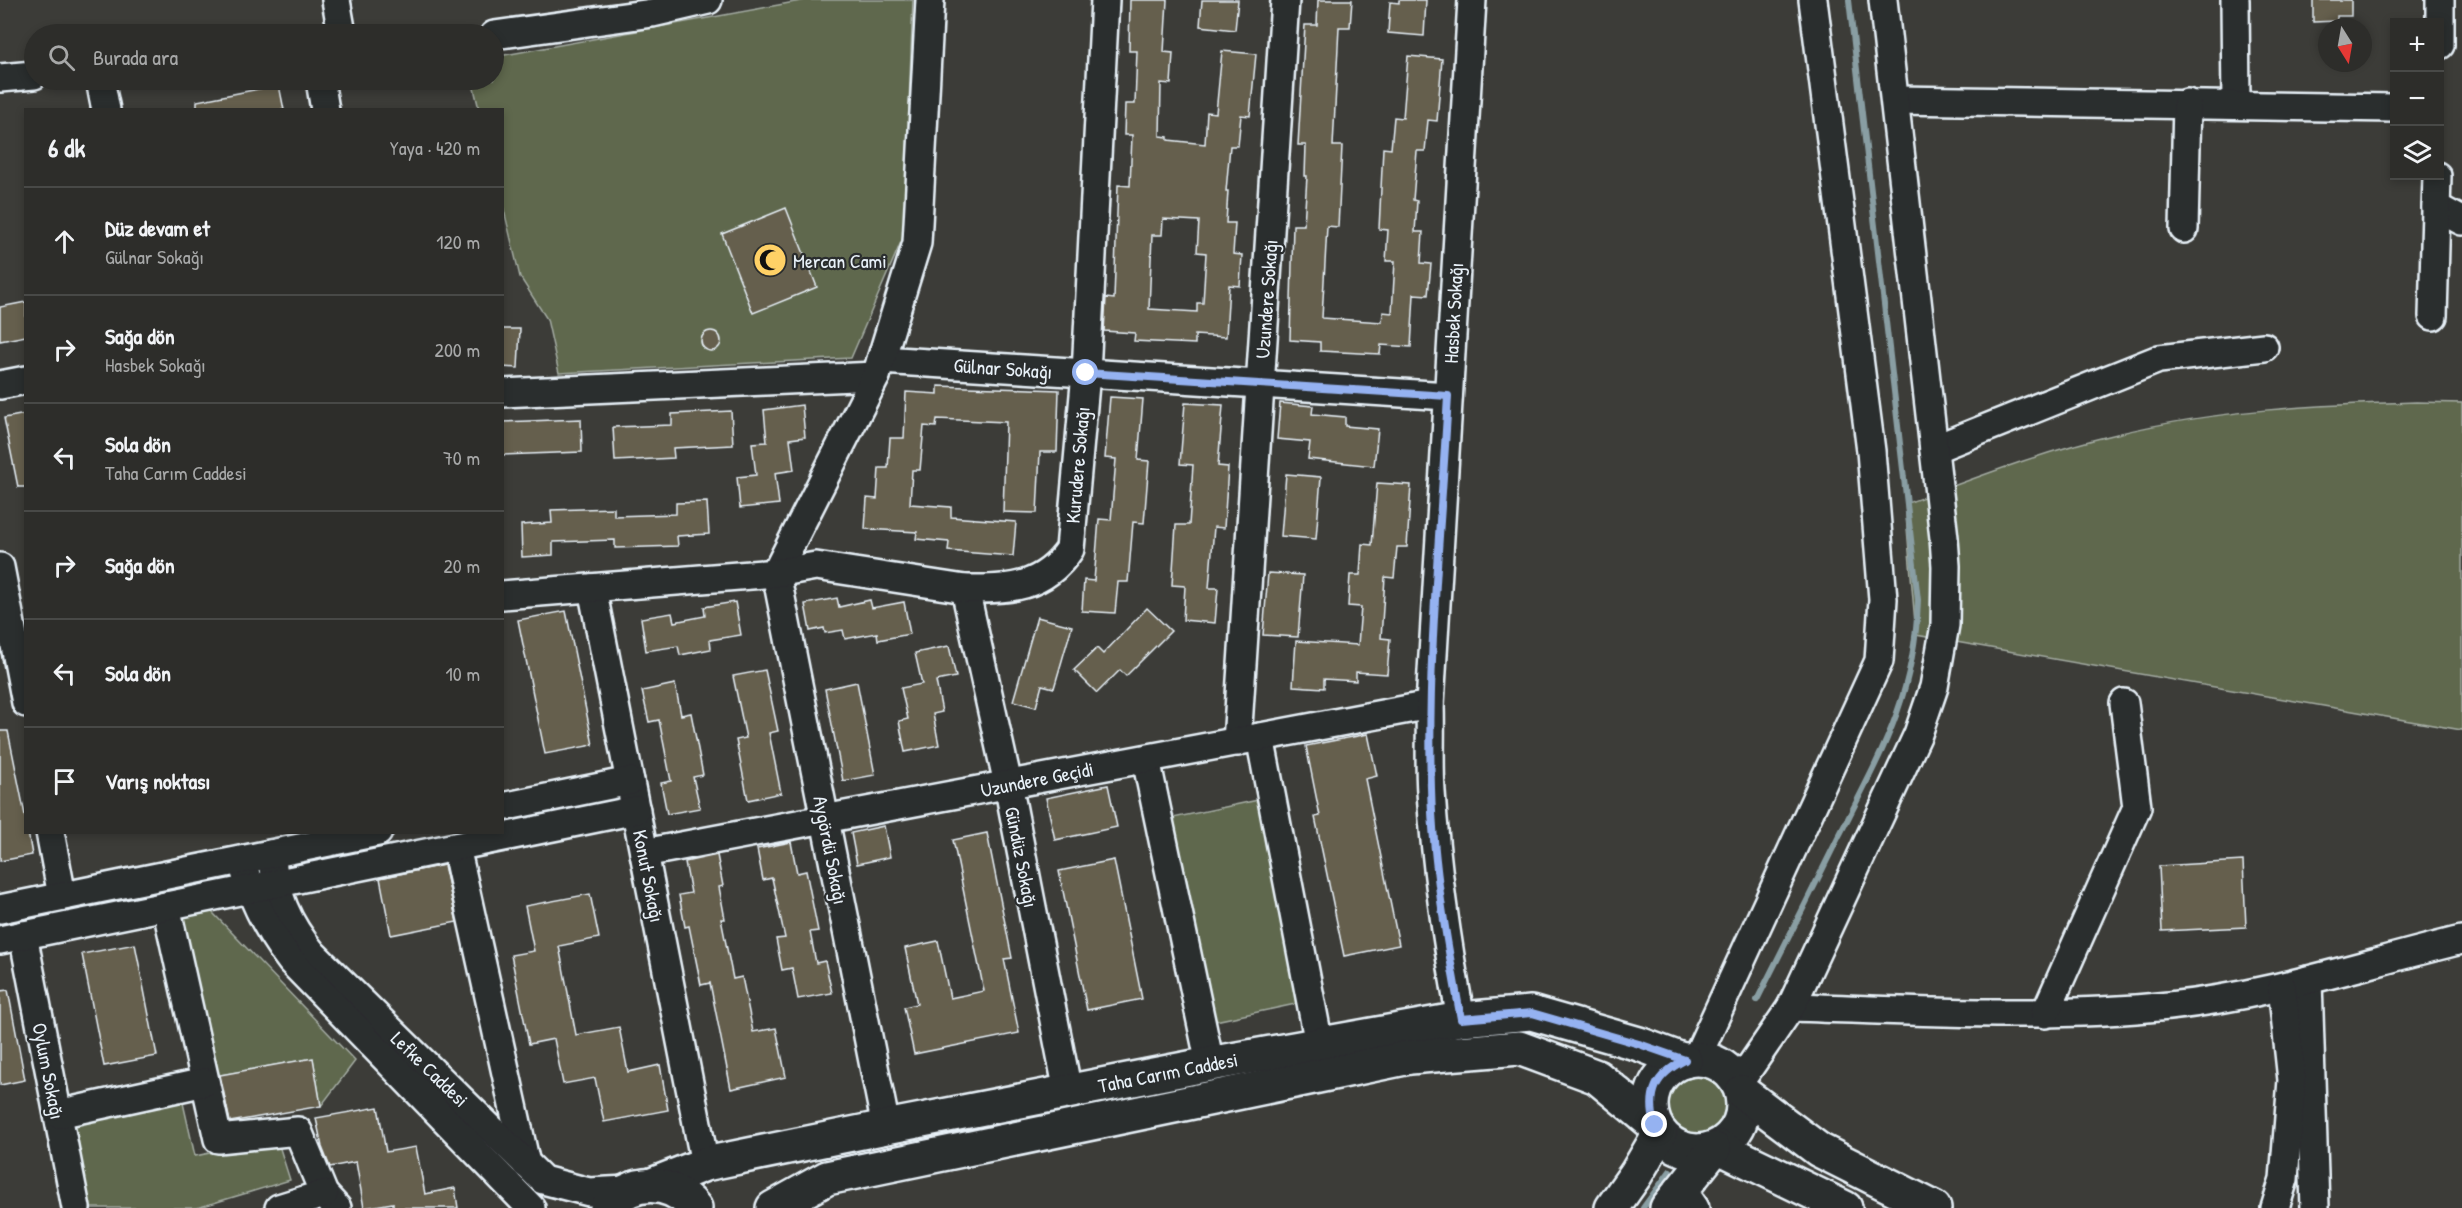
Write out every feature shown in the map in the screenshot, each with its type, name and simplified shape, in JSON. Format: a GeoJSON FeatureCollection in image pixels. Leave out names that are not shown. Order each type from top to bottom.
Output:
{"type":"FeatureCollection","features":[{"type":"Feature","properties":{"kind":"main road","name":"Taha Carım Caddesi"},"geometry":{"type":"LineString","coordinates":[[629,1194],[705,1164],[1209,1064],[1461,1019],[1532,1013],[1690,1060]]}},
{"type":"Feature","properties":{"kind":"main road","name":"Taha Carım Caddesi"},"geometry":{"type":"LineString","coordinates":[[773,1208],[827,1178],[1410,1057],[1519,1048],[1597,1077],[1657,1129]]}},
{"type":"Feature","properties":{"kind":"main road"},"geometry":{"type":"LineString","coordinates":[[1681,1202],[1716,1148],[1731,1137],[1740,1124],[1744,1108],[1740,1088],[1731,1073],[1720,1065],[1690,1060],[1670,1068],[1659,1079],[1652,1093],[1651,1109],[1657,1129],[1674,1146],[1699,1152],[1716,1148],[1845,1208]]}},
{"type":"Feature","properties":{"kind":"main road"},"geometry":{"type":"LineString","coordinates":[[1740,1088],[1819,1150],[1934,1208]]}},
{"type":"Feature","properties":{"kind":"main road"},"geometry":{"type":"LineString","coordinates":[[1612,1208],[1636,1174],[1657,1129]]}},
{"type":"Feature","properties":{"kind":"main road"},"geometry":{"type":"LineString","coordinates":[[629,1194],[677,1192],[695,1208]]}},
{"type":"Feature","properties":{"kind":"street"},"geometry":{"type":"LineString","coordinates":[[336,0],[340,24]]}},
{"type":"Feature","properties":{"kind":"street"},"geometry":{"type":"LineString","coordinates":[[504,34],[652,13],[708,0]]}},
{"type":"Feature","properties":{"kind":"street"},"geometry":{"type":"LineString","coordinates":[[776,573],[879,368],[917,243],[930,0]]}},
{"type":"Feature","properties":{"kind":"street","name":"Kurudere Sokağı"},"geometry":{"type":"LineString","coordinates":[[504,595],[776,573],[816,566],[965,589],[1010,587],[1036,580],[1056,567],[1070,549],[1086,373],[1105,0]]}},
{"type":"Feature","properties":{"kind":"street","name":"Uzundere Sokağı"},"geometry":{"type":"LineString","coordinates":[[1285,0],[1260,384],[1249,739],[1319,1044]]}},
{"type":"Feature","properties":{"kind":"street","name":"Hasbek Sokağı"},"geometry":{"type":"LineString","coordinates":[[1461,1019],[1450,958],[1435,843],[1431,790],[1430,705],[1472,0]]}},
{"type":"Feature","properties":{"kind":"street"},"geometry":{"type":"LineString","coordinates":[[1690,1060],[1879,661],[1883,599],[1871,451],[1813,0]]}},
{"type":"Feature","properties":{"kind":"street"},"geometry":{"type":"LineString","coordinates":[[1740,1088],[1791,1007],[1911,749],[1934,687],[1945,625],[1947,593],[1944,538],[1883,0]]}},
{"type":"Feature","properties":{"kind":"street"},"geometry":{"type":"LineString","coordinates":[[2235,0],[2236,105]]}},
{"type":"Feature","properties":{"kind":"street"},"geometry":{"type":"LineString","coordinates":[[2440,0],[2440,18]]}},
{"type":"Feature","properties":{"kind":"street"},"geometry":{"type":"LineString","coordinates":[[0,78],[24,76]]}},
{"type":"Feature","properties":{"kind":"street"},"geometry":{"type":"LineString","coordinates":[[102,90],[106,108]]}},
{"type":"Feature","properties":{"kind":"street"},"geometry":{"type":"LineString","coordinates":[[322,90],[325,108]]}},
{"type":"Feature","properties":{"kind":"street"},"geometry":{"type":"LineString","coordinates":[[1896,100],[2390,108]]}},
{"type":"Feature","properties":{"kind":"street"},"geometry":{"type":"LineString","coordinates":[[2184,229],[2187,103]]}},
{"type":"Feature","properties":{"kind":"street"},"geometry":{"type":"LineString","coordinates":[[2433,316],[2437,180]]}},
{"type":"Feature","properties":{"kind":"street"},"geometry":{"type":"LineString","coordinates":[[2436,207],[2462,221]]}},
{"type":"Feature","properties":{"kind":"street"},"geometry":{"type":"LineString","coordinates":[[1934,449],[2159,359],[2264,347]]}},
{"type":"Feature","properties":{"kind":"street","name":"Gülnar Sokağı"},"geometry":{"type":"LineString","coordinates":[[504,393],[879,368],[1086,373],[1448,396]]}},
{"type":"Feature","properties":{"kind":"street"},"geometry":{"type":"LineString","coordinates":[[0,385],[24,380]]}},
{"type":"Feature","properties":{"kind":"street"},"geometry":{"type":"LineString","coordinates":[[0,567],[18,687]]}},
{"type":"Feature","properties":{"kind":"street","name":"Aygördü Sokağı"},"geometry":{"type":"LineString","coordinates":[[776,573],[886,1127]]}},
{"type":"Feature","properties":{"kind":"street","name":"Konut Sokağı"},"geometry":{"type":"LineString","coordinates":[[592,588],[705,1164]]}},
{"type":"Feature","properties":{"kind":"street","name":"Gündüz Sokağı"},"geometry":{"type":"LineString","coordinates":[[965,589],[1008,784],[1068,1092]]}},
{"type":"Feature","properties":{"kind":"street"},"geometry":{"type":"LineString","coordinates":[[2044,1014],[2137,807],[2124,703]]}},
{"type":"Feature","properties":{"kind":"street","name":"Uzundere Geçidi"},"geometry":{"type":"LineString","coordinates":[[644,853],[1430,705]]}},
{"type":"Feature","properties":{"kind":"street"},"geometry":{"type":"LineString","coordinates":[[1146,759],[1209,1064]]}},
{"type":"Feature","properties":{"kind":"street"},"geometry":{"type":"LineString","coordinates":[[504,807],[630,781]]}},
{"type":"Feature","properties":{"kind":"street"},"geometry":{"type":"LineString","coordinates":[[12,937],[636,810]]}},
{"type":"Feature","properties":{"kind":"street"},"geometry":{"type":"LineString","coordinates":[[50,834],[62,896]]}},
{"type":"Feature","properties":{"kind":"street"},"geometry":{"type":"LineString","coordinates":[[0,909],[368,834]]}},
{"type":"Feature","properties":{"kind":"street"},"geometry":{"type":"LineString","coordinates":[[456,847],[526,1164]]}},
{"type":"Feature","properties":{"kind":"street","name":"Lefke Caddesi"},"geometry":{"type":"LineString","coordinates":[[271,854],[275,884],[293,928],[313,954],[526,1164],[543,1180],[558,1186],[589,1192],[629,1194]]}},
{"type":"Feature","properties":{"kind":"street","name":"Lefke Caddesi"},"geometry":{"type":"LineString","coordinates":[[242,860],[249,890],[269,930],[291,961],[531,1208]]}},
{"type":"Feature","properties":{"kind":"street"},"geometry":{"type":"LineString","coordinates":[[166,906],[218,1139],[298,1131],[331,1201],[279,1208]]}},
{"type":"Feature","properties":{"kind":"street","name":"Oylum Sokağı"},"geometry":{"type":"LineString","coordinates":[[12,937],[58,1114],[76,1208]]}},
{"type":"Feature","properties":{"kind":"street"},"geometry":{"type":"LineString","coordinates":[[1791,1007],[2044,1014],[2170,1006],[2282,987],[2462,940]]}},
{"type":"Feature","properties":{"kind":"street"},"geometry":{"type":"LineString","coordinates":[[2308,980],[2315,1208]]}},
{"type":"Feature","properties":{"kind":"street"},"geometry":{"type":"LineString","coordinates":[[2276,1208],[2284,1179],[2292,1080],[2282,987]]}},
{"type":"Feature","properties":{"kind":"street"},"geometry":{"type":"LineString","coordinates":[[58,1114],[205,1082]]}},
{"type":"Feature","properties":{"kind":"green space"},"geometry":{"type":"Polygon","coordinates":[[[806,0],[913,0],[904,235],[851,358],[559,373],[547,319],[520,277],[504,210],[504,108],[479,108],[474,90],[504,90],[504,55],[806,0]]]}},
{"type":"Feature","properties":{"kind":"green space"},"geometry":{"type":"Polygon","coordinates":[[[2416,402],[2462,403],[2462,730],[1916,635],[1905,504],[2036,457],[2154,426],[2265,410],[2416,402]]]}},
{"type":"Feature","properties":{"kind":"green space"},"geometry":{"type":"Polygon","coordinates":[[[1263,799],[1305,1002],[1215,1021],[1173,818],[1263,799]]]}},
{"type":"Feature","properties":{"kind":"green space"},"geometry":{"type":"Polygon","coordinates":[[[174,910],[212,912],[355,1061],[321,1106],[313,1058],[220,1075],[200,1076],[174,910]]]}},
{"type":"Feature","properties":{"kind":"green space"},"geometry":{"type":"Polygon","coordinates":[[[1697,1077],[1717,1085],[1725,1105],[1717,1125],[1697,1133],[1677,1125],[1669,1105],[1677,1085],[1697,1077]]]}},
{"type":"Feature","properties":{"kind":"green space"},"geometry":{"type":"Polygon","coordinates":[[[181,1094],[195,1156],[277,1139],[290,1180],[197,1208],[85,1208],[66,1119],[181,1094]]]}},
{"type":"Feature","properties":{"kind":"building"},"geometry":{"type":"Polygon","coordinates":[[[1130,0],[1167,0],[1164,52],[1173,53],[1171,84],[1161,83],[1160,136],[1168,137],[1168,140],[1205,144],[1207,112],[1216,113],[1222,51],[1256,54],[1250,116],[1241,115],[1238,146],[1230,146],[1226,223],[1235,223],[1233,254],[1242,255],[1240,286],[1229,285],[1226,337],[1195,335],[1195,344],[1134,341],[1135,333],[1104,331],[1106,298],[1114,299],[1118,185],[1130,186],[1132,135],[1124,135],[1125,104],[1135,104],[1137,51],[1129,51],[1130,0]],[[1163,219],[1162,235],[1152,235],[1149,309],[1197,312],[1197,303],[1203,303],[1206,253],[1197,252],[1199,221],[1163,219]]]}},
{"type":"Feature","properties":{"kind":"building"},"geometry":{"type":"Polygon","coordinates":[[[1202,0],[1238,0],[1235,30],[1200,26],[1202,0]]]}},
{"type":"Feature","properties":{"kind":"building"},"geometry":{"type":"Polygon","coordinates":[[[1318,0],[1352,0],[1350,27],[1339,27],[1333,146],[1342,146],[1338,227],[1327,226],[1322,318],[1382,322],[1383,312],[1392,313],[1395,261],[1386,261],[1388,230],[1379,229],[1383,148],[1391,149],[1394,117],[1403,118],[1408,56],[1442,59],[1437,121],[1428,120],[1425,151],[1417,151],[1413,200],[1417,201],[1415,232],[1423,232],[1421,263],[1431,264],[1428,295],[1414,294],[1411,347],[1381,345],[1380,354],[1320,351],[1320,342],[1290,340],[1293,225],[1304,225],[1307,176],[1305,176],[1306,145],[1298,145],[1305,25],[1317,25],[1318,0]]]}},
{"type":"Feature","properties":{"kind":"building"},"geometry":{"type":"Polygon","coordinates":[[[1399,0],[1426,0],[1424,36],[1388,33],[1390,2],[1399,3],[1399,0]]]}},
{"type":"Feature","properties":{"kind":"building"},"geometry":{"type":"Polygon","coordinates":[[[2313,0],[2351,0],[2351,16],[2318,18],[2318,22],[2313,22],[2313,0]]]}},
{"type":"Feature","properties":{"kind":"building"},"geometry":{"type":"Polygon","coordinates":[[[253,90],[280,90],[284,108],[197,108],[197,101],[253,90]]]}},
{"type":"Feature","properties":{"kind":"building","name":"Mercan Cami"},"geometry":{"type":"Polygon","coordinates":[[[786,208],[817,287],[753,313],[722,234],[786,208]]]}},
{"type":"Feature","properties":{"kind":"building"},"geometry":{"type":"Polygon","coordinates":[[[24,302],[24,336],[0,341],[0,307],[24,302]]]}},
{"type":"Feature","properties":{"kind":"building"},"geometry":{"type":"Polygon","coordinates":[[[504,329],[520,329],[518,368],[504,367],[504,329]]]}},
{"type":"Feature","properties":{"kind":"building"},"geometry":{"type":"Polygon","coordinates":[[[711,331],[718,334],[721,341],[718,348],[711,351],[704,348],[701,341],[704,334],[711,331]]]}},
{"type":"Feature","properties":{"kind":"building"},"geometry":{"type":"Polygon","coordinates":[[[938,386],[1059,390],[1057,452],[1040,452],[1037,513],[1003,512],[1006,422],[937,419],[936,427],[924,426],[920,470],[912,470],[910,504],[951,507],[951,517],[1016,522],[1013,556],[948,551],[949,542],[916,539],[917,532],[865,529],[867,498],[877,499],[879,468],[888,468],[890,438],[904,438],[906,392],[938,394],[938,386]]]}},
{"type":"Feature","properties":{"kind":"building"},"geometry":{"type":"Polygon","coordinates":[[[1110,397],[1143,399],[1138,460],[1149,461],[1144,523],[1133,522],[1128,582],[1118,582],[1115,613],[1082,611],[1084,580],[1094,581],[1099,519],[1111,520],[1116,459],[1105,458],[1110,397]]]}},
{"type":"Feature","properties":{"kind":"building"},"geometry":{"type":"Polygon","coordinates":[[[1185,403],[1223,405],[1218,466],[1228,467],[1224,528],[1214,527],[1209,588],[1218,588],[1215,623],[1183,620],[1185,586],[1172,585],[1176,525],[1189,525],[1193,465],[1180,464],[1185,403]]]}},
{"type":"Feature","properties":{"kind":"building"},"geometry":{"type":"Polygon","coordinates":[[[1280,403],[1313,406],[1312,414],[1345,417],[1345,426],[1378,429],[1374,466],[1308,459],[1310,442],[1277,439],[1280,403]]]}},
{"type":"Feature","properties":{"kind":"building"},"geometry":{"type":"Polygon","coordinates":[[[802,405],[805,437],[790,439],[794,470],[775,473],[779,504],[740,508],[737,477],[756,475],[752,443],[767,442],[764,410],[802,405]]]}},
{"type":"Feature","properties":{"kind":"building"},"geometry":{"type":"Polygon","coordinates":[[[731,411],[733,445],[673,448],[674,458],[615,461],[613,427],[672,425],[672,414],[731,411]]]}},
{"type":"Feature","properties":{"kind":"building"},"geometry":{"type":"Polygon","coordinates":[[[24,414],[24,487],[18,487],[4,418],[24,414]]]}},
{"type":"Feature","properties":{"kind":"building"},"geometry":{"type":"Polygon","coordinates":[[[581,419],[582,452],[504,455],[504,422],[581,419]]]}},
{"type":"Feature","properties":{"kind":"building"},"geometry":{"type":"Polygon","coordinates":[[[1286,474],[1321,477],[1316,539],[1281,536],[1286,474]]]}},
{"type":"Feature","properties":{"kind":"building"},"geometry":{"type":"Polygon","coordinates":[[[1377,483],[1411,485],[1407,547],[1397,547],[1394,578],[1385,577],[1381,638],[1390,639],[1387,674],[1356,672],[1356,681],[1324,679],[1324,688],[1293,686],[1296,641],[1358,645],[1361,607],[1348,606],[1350,575],[1360,575],[1362,544],[1372,545],[1377,483]]]}},
{"type":"Feature","properties":{"kind":"building"},"geometry":{"type":"Polygon","coordinates":[[[707,502],[709,534],[677,536],[678,546],[615,548],[615,540],[553,542],[553,555],[522,557],[521,525],[552,523],[551,510],[614,508],[614,516],[676,514],[676,503],[707,502]]]}},
{"type":"Feature","properties":{"kind":"building"},"geometry":{"type":"Polygon","coordinates":[[[1268,573],[1303,575],[1298,637],[1263,635],[1268,573]]]}},
{"type":"Feature","properties":{"kind":"building"},"geometry":{"type":"Polygon","coordinates":[[[837,598],[839,607],[870,600],[872,608],[904,602],[910,634],[878,640],[877,633],[845,639],[843,630],[825,633],[824,628],[810,631],[805,604],[837,598]]]}},
{"type":"Feature","properties":{"kind":"building"},"geometry":{"type":"Polygon","coordinates":[[[735,602],[741,635],[710,640],[711,649],[680,655],[678,646],[646,651],[641,618],[672,613],[674,622],[705,616],[704,607],[735,602]]]}},
{"type":"Feature","properties":{"kind":"building"},"geometry":{"type":"Polygon","coordinates":[[[1147,608],[1171,631],[1126,676],[1120,670],[1097,693],[1074,670],[1097,648],[1103,654],[1147,608]]]}},
{"type":"Feature","properties":{"kind":"building"},"geometry":{"type":"Polygon","coordinates":[[[566,611],[593,745],[545,754],[518,620],[566,611]]]}},
{"type":"Feature","properties":{"kind":"building"},"geometry":{"type":"Polygon","coordinates":[[[1037,617],[1072,626],[1054,688],[1042,685],[1036,707],[1013,701],[1037,617]]]}},
{"type":"Feature","properties":{"kind":"building"},"geometry":{"type":"Polygon","coordinates":[[[949,646],[956,677],[936,681],[942,712],[933,714],[939,745],[905,752],[899,721],[908,719],[901,688],[922,684],[915,653],[949,646]]]}},
{"type":"Feature","properties":{"kind":"building"},"geometry":{"type":"Polygon","coordinates":[[[765,670],[778,731],[769,733],[781,793],[748,800],[736,740],[746,738],[733,676],[765,670]]]}},
{"type":"Feature","properties":{"kind":"building"},"geometry":{"type":"Polygon","coordinates":[[[857,682],[875,775],[843,781],[825,689],[857,682]]]}},
{"type":"Feature","properties":{"kind":"building"},"geometry":{"type":"Polygon","coordinates":[[[675,684],[681,715],[691,713],[703,775],[693,777],[700,808],[667,814],[661,783],[671,781],[659,720],[649,722],[642,691],[675,684]]]}},
{"type":"Feature","properties":{"kind":"building"},"geometry":{"type":"Polygon","coordinates":[[[0,731],[8,731],[24,810],[24,834],[28,834],[32,855],[0,861],[0,731]]]}},
{"type":"Feature","properties":{"kind":"building"},"geometry":{"type":"Polygon","coordinates":[[[1368,734],[1377,776],[1365,779],[1399,945],[1344,956],[1315,817],[1320,816],[1306,746],[1368,734]]]}},
{"type":"Feature","properties":{"kind":"building"},"geometry":{"type":"Polygon","coordinates":[[[1108,785],[1117,827],[1055,840],[1046,798],[1108,785]]]}},
{"type":"Feature","properties":{"kind":"building"},"geometry":{"type":"Polygon","coordinates":[[[884,826],[890,857],[857,864],[851,833],[884,826]]]}},
{"type":"Feature","properties":{"kind":"building"},"geometry":{"type":"Polygon","coordinates":[[[987,833],[1012,958],[1004,959],[1019,1033],[914,1054],[904,1007],[917,1004],[905,948],[938,941],[950,998],[984,991],[953,840],[987,833]]]}},
{"type":"Feature","properties":{"kind":"building"},"geometry":{"type":"Polygon","coordinates":[[[791,842],[797,873],[806,871],[818,931],[810,932],[816,963],[825,961],[832,993],[798,999],[792,968],[782,970],[776,939],[785,938],[772,878],[763,880],[757,849],[791,842]]]}},
{"type":"Feature","properties":{"kind":"building"},"geometry":{"type":"Polygon","coordinates":[[[717,855],[723,886],[719,887],[725,919],[721,919],[733,979],[742,977],[753,1032],[776,1028],[786,1077],[731,1089],[710,983],[701,985],[689,926],[685,927],[679,895],[691,893],[685,862],[717,855]]]}},
{"type":"Feature","properties":{"kind":"building"},"geometry":{"type":"Polygon","coordinates":[[[1114,860],[1142,999],[1087,1010],[1059,871],[1114,860]]]}},
{"type":"Feature","properties":{"kind":"building"},"geometry":{"type":"Polygon","coordinates":[[[2243,861],[2246,927],[2162,931],[2159,866],[2243,861]]]}},
{"type":"Feature","properties":{"kind":"building"},"geometry":{"type":"Polygon","coordinates":[[[444,865],[457,922],[391,935],[380,878],[444,865]]]}},
{"type":"Feature","properties":{"kind":"building"},"geometry":{"type":"Polygon","coordinates":[[[590,894],[599,938],[559,946],[576,1035],[619,1027],[628,1072],[660,1065],[668,1110],[604,1122],[595,1078],[563,1084],[554,1039],[529,1044],[511,955],[534,951],[525,906],[590,894]]]}},
{"type":"Feature","properties":{"kind":"building"},"geometry":{"type":"Polygon","coordinates":[[[135,944],[157,1056],[104,1066],[82,954],[135,944]]]}},
{"type":"Feature","properties":{"kind":"building"},"geometry":{"type":"Polygon","coordinates":[[[8,990],[25,1080],[0,1085],[0,991],[8,990]]]}},
{"type":"Feature","properties":{"kind":"building"},"geometry":{"type":"Polygon","coordinates":[[[313,1058],[321,1106],[230,1122],[220,1075],[313,1058]]]}},
{"type":"Feature","properties":{"kind":"building"},"geometry":{"type":"Polygon","coordinates":[[[378,1107],[386,1152],[416,1147],[425,1194],[455,1188],[458,1208],[393,1208],[393,1203],[364,1208],[356,1162],[330,1167],[322,1147],[316,1118],[378,1107]]]}},
{"type":"Feature","properties":{"kind":"waterway"},"geometry":{"type":"LineString","coordinates":[[1757,1000],[1882,751],[1903,695],[1915,634],[1918,600],[1849,0]]}},
{"type":"Feature","properties":{"kind":"waterway"},"geometry":{"type":"LineString","coordinates":[[1643,1208],[1670,1171]]}},
{"type":"Feature","properties":{"kind":"place","name":"Mercan Cami"},"geometry":{"type":"Point","coordinates":[770,260]}},
{"type":"Feature","properties":{"kind":"route"},"geometry":{"type":"LineString","coordinates":[[1086,373],[1448,396],[1430,705],[1431,790],[1441,896],[1461,1019],[1532,1013],[1685,1060],[1670,1068],[1659,1079],[1652,1093],[1651,1109],[1655,1125]]}}]}
